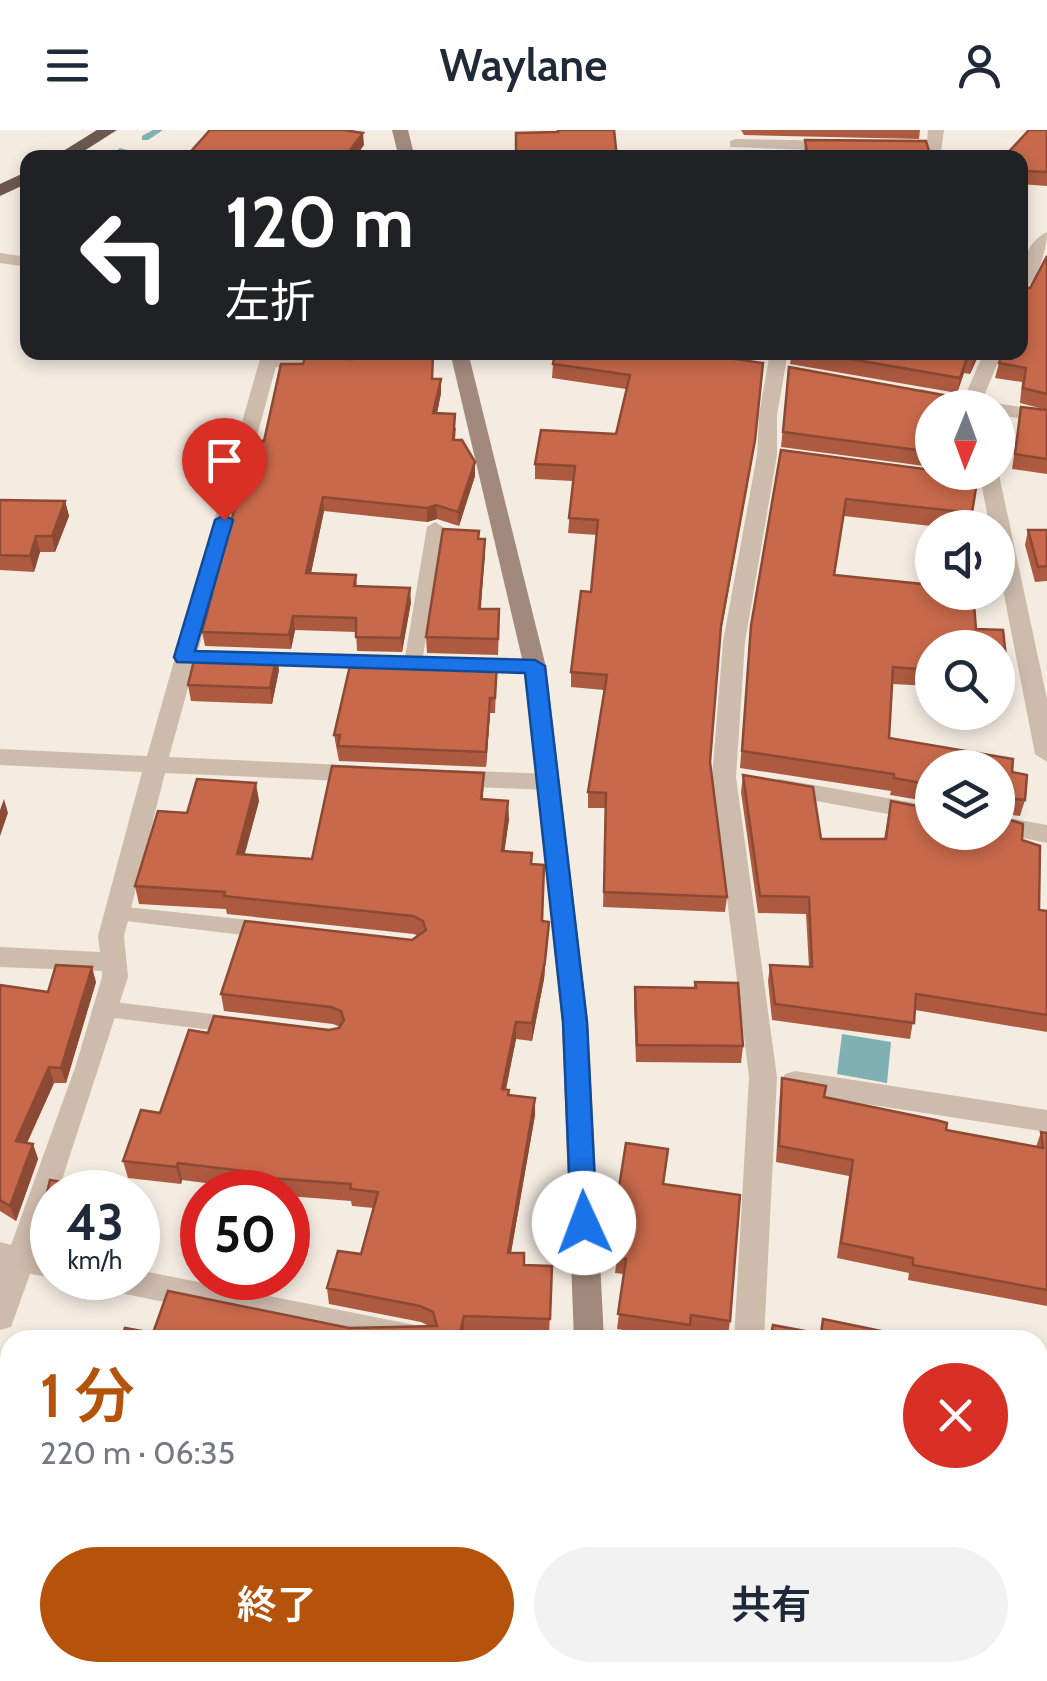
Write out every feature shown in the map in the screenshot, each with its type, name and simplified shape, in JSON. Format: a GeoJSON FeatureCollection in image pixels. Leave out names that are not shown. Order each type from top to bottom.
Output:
{"type":"FeatureCollection","features":[{"type":"Feature","properties":{"kind":"highway"},"geometry":{"type":"LineString","coordinates":[[74,150],[110,130]]}},
{"type":"Feature","properties":{"kind":"main road"},"geometry":{"type":"LineString","coordinates":[[462,360],[535,666],[575,1022],[589,1330]]}},
{"type":"Feature","properties":{"kind":"street"},"geometry":{"type":"LineString","coordinates":[[876,147],[935,148],[936,130]]}},
{"type":"Feature","properties":{"kind":"street"},"geometry":{"type":"LineString","coordinates":[[735,144],[856,146]]}},
{"type":"Feature","properties":{"kind":"street"},"geometry":{"type":"LineString","coordinates":[[1028,267],[1034,252],[1047,237]]}},
{"type":"Feature","properties":{"kind":"street"},"geometry":{"type":"LineString","coordinates":[[0,1316],[10,1257],[106,1009],[115,977],[111,936],[154,764],[203,658],[270,360]]}},
{"type":"Feature","properties":{"kind":"street"},"geometry":{"type":"LineString","coordinates":[[983,390],[991,360]]}},
{"type":"Feature","properties":{"kind":"street"},"geometry":{"type":"LineString","coordinates":[[750,1330],[763,1077],[734,642],[776,457],[776,366]]}},
{"type":"Feature","properties":{"kind":"street"},"geometry":{"type":"LineString","coordinates":[[892,390],[915,394]]}},
{"type":"Feature","properties":{"kind":"street"},"geometry":{"type":"LineString","coordinates":[[1015,412],[1047,418]]}},
{"type":"Feature","properties":{"kind":"street"},"geometry":{"type":"LineString","coordinates":[[987,490],[1047,754]]}},
{"type":"Feature","properties":{"kind":"street"},"geometry":{"type":"LineString","coordinates":[[203,658],[535,666]]}},
{"type":"Feature","properties":{"kind":"street"},"geometry":{"type":"LineString","coordinates":[[0,757],[391,775]]}},
{"type":"Feature","properties":{"kind":"street"},"geometry":{"type":"LineString","coordinates":[[430,777],[548,782]]}},
{"type":"Feature","properties":{"kind":"street"},"geometry":{"type":"LineString","coordinates":[[743,780],[915,811]]}},
{"type":"Feature","properties":{"kind":"street"},"geometry":{"type":"LineString","coordinates":[[1015,828],[1047,834]]}},
{"type":"Feature","properties":{"kind":"street"},"geometry":{"type":"LineString","coordinates":[[0,956],[114,962]]}},
{"type":"Feature","properties":{"kind":"street"},"geometry":{"type":"LineString","coordinates":[[763,1077],[1047,1121]]}},
{"type":"Feature","properties":{"kind":"street"},"geometry":{"type":"LineString","coordinates":[[160,1288],[370,1330]]}},
{"type":"Feature","properties":{"kind":"lane"},"geometry":{"type":"LineString","coordinates":[[292,360],[337,364]]}},
{"type":"Feature","properties":{"kind":"lane"},"geometry":{"type":"LineString","coordinates":[[430,664],[435,527]]}},
{"type":"Feature","properties":{"kind":"lane"},"geometry":{"type":"LineString","coordinates":[[117,913],[295,933]]}},
{"type":"Feature","properties":{"kind":"lane"},"geometry":{"type":"LineString","coordinates":[[106,1009],[257,1027]]}},
{"type":"Feature","properties":{"kind":"water"},"geometry":{"type":"Polygon","coordinates":[[[842,1034],[891,1042],[887,1083],[837,1074],[842,1034]]]}},
{"type":"Feature","properties":{"kind":"building"},"geometry":{"type":"Polygon","coordinates":[[[210,130],[363,133],[350,150],[192,150],[210,130]]]}},
{"type":"Feature","properties":{"kind":"building"},"geometry":{"type":"Polygon","coordinates":[[[614,130],[616,150],[516,150],[516,133],[614,130]]]}},
{"type":"Feature","properties":{"kind":"building"},"geometry":{"type":"Polygon","coordinates":[[[1029,130],[1047,130],[1047,172],[1028,171],[1028,150],[1010,150],[1029,130]]]}},
{"type":"Feature","properties":{"kind":"building"},"geometry":{"type":"Polygon","coordinates":[[[805,140],[926,141],[929,150],[807,150],[805,140]]]}},
{"type":"Feature","properties":{"kind":"building"},"geometry":{"type":"Polygon","coordinates":[[[1047,256],[1047,394],[1023,388],[1026,368],[999,363],[1028,360],[1030,288],[1047,256]]]}},
{"type":"Feature","properties":{"kind":"building"},"geometry":{"type":"Polygon","coordinates":[[[304,360],[433,360],[432,379],[441,379],[433,413],[455,414],[453,440],[462,440],[475,462],[458,512],[436,505],[427,508],[323,497],[306,573],[356,575],[354,586],[410,588],[401,638],[356,637],[356,618],[293,616],[289,635],[202,632],[236,503],[259,441],[264,441],[281,364],[303,364],[304,360]]]}},
{"type":"Feature","properties":{"kind":"building"},"geometry":{"type":"Polygon","coordinates":[[[554,360],[763,363],[755,440],[721,626],[710,762],[727,897],[604,892],[606,793],[588,792],[607,675],[571,672],[581,591],[591,592],[598,520],[569,518],[575,466],[535,464],[541,430],[616,434],[630,375],[553,364],[554,360]]]}},
{"type":"Feature","properties":{"kind":"building"},"geometry":{"type":"Polygon","coordinates":[[[856,360],[966,360],[960,378],[856,360]]]}},
{"type":"Feature","properties":{"kind":"building"},"geometry":{"type":"Polygon","coordinates":[[[789,367],[916,390],[915,450],[783,432],[789,367]]]}},
{"type":"Feature","properties":{"kind":"building"},"geometry":{"type":"Polygon","coordinates":[[[1021,407],[1047,410],[1047,459],[1015,454],[1021,407]]]}},
{"type":"Feature","properties":{"kind":"building"},"geometry":{"type":"Polygon","coordinates":[[[781,450],[915,468],[915,490],[976,490],[972,510],[846,499],[834,575],[915,583],[915,610],[974,610],[976,629],[1003,630],[915,630],[915,669],[893,667],[889,738],[960,750],[915,750],[915,782],[894,778],[894,774],[742,751],[751,626],[781,450]]]}},
{"type":"Feature","properties":{"kind":"building"},"geometry":{"type":"Polygon","coordinates":[[[0,500],[65,501],[52,536],[36,536],[30,556],[0,555],[0,500]]]}},
{"type":"Feature","properties":{"kind":"building"},"geometry":{"type":"Polygon","coordinates":[[[443,529],[479,531],[478,539],[485,539],[479,609],[499,609],[498,639],[426,637],[443,529]]]}},
{"type":"Feature","properties":{"kind":"building"},"geometry":{"type":"Polygon","coordinates":[[[1028,530],[1047,530],[1047,566],[1038,567],[1028,530]]]}},
{"type":"Feature","properties":{"kind":"building"},"geometry":{"type":"Polygon","coordinates":[[[196,652],[277,654],[270,688],[188,685],[196,652]]]}},
{"type":"Feature","properties":{"kind":"building"},"geometry":{"type":"Polygon","coordinates":[[[352,657],[497,662],[486,752],[338,746],[340,735],[334,735],[352,657]]]}},
{"type":"Feature","properties":{"kind":"building"},"geometry":{"type":"Polygon","coordinates":[[[332,766],[484,773],[481,799],[508,801],[502,851],[532,853],[531,864],[544,865],[542,921],[549,922],[532,1023],[516,1022],[502,1089],[509,1090],[508,1095],[535,1098],[508,1253],[524,1253],[524,1265],[552,1266],[550,1319],[464,1316],[460,1330],[154,1330],[168,1291],[180,1293],[180,1300],[212,1300],[349,1328],[437,1326],[433,1312],[420,1306],[327,1288],[338,1251],[361,1254],[378,1192],[350,1189],[351,1184],[310,1181],[310,1170],[236,1170],[123,1161],[141,1110],[160,1113],[189,1030],[208,1033],[214,1016],[329,1030],[339,1028],[344,1020],[341,1011],[331,1007],[221,994],[245,921],[412,940],[426,930],[423,921],[413,916],[224,896],[225,892],[135,886],[158,811],[187,813],[197,779],[256,783],[237,854],[312,859],[332,766]]]}},
{"type":"Feature","properties":{"kind":"building"},"geometry":{"type":"Polygon","coordinates":[[[1015,773],[1027,775],[1025,800],[1015,799],[1015,773]]]}},
{"type":"Feature","properties":{"kind":"building"},"geometry":{"type":"Polygon","coordinates":[[[743,775],[813,787],[821,839],[886,839],[891,801],[915,806],[915,850],[1015,850],[1015,821],[1023,824],[1022,840],[1040,846],[1039,910],[1047,911],[1047,1015],[916,994],[914,1023],[775,1004],[770,965],[812,967],[809,897],[760,896],[743,775]]]}},
{"type":"Feature","properties":{"kind":"building"},"geometry":{"type":"Polygon","coordinates":[[[56,965],[92,967],[61,1068],[49,1067],[16,1141],[33,1144],[10,1206],[0,1200],[0,985],[48,992],[56,965]]]}},
{"type":"Feature","properties":{"kind":"building"},"geometry":{"type":"Polygon","coordinates":[[[695,982],[738,983],[743,1046],[637,1045],[635,987],[696,988],[695,982]]]}},
{"type":"Feature","properties":{"kind":"building"},"geometry":{"type":"Polygon","coordinates":[[[782,1078],[826,1086],[824,1097],[947,1123],[946,1130],[1043,1148],[1041,1132],[1047,1133],[1047,1290],[913,1265],[913,1258],[841,1243],[853,1160],[779,1146],[782,1078]]]}},
{"type":"Feature","properties":{"kind":"building"},"geometry":{"type":"Polygon","coordinates":[[[626,1143],[668,1149],[663,1184],[740,1195],[730,1321],[691,1315],[690,1325],[618,1314],[626,1259],[616,1258],[623,1195],[618,1194],[626,1143]]]}},
{"type":"Feature","properties":{"kind":"building"},"geometry":{"type":"Polygon","coordinates":[[[823,1319],[876,1330],[822,1330],[823,1319]]]}},
{"type":"Feature","properties":{"kind":"building"},"geometry":{"type":"Polygon","coordinates":[[[773,1325],[800,1330],[772,1330],[773,1325]]]}},
{"type":"Feature","properties":{"kind":"waterway"},"geometry":{"type":"LineString","coordinates":[[145,138],[159,130]]}},
{"type":"Feature","properties":{"kind":"route"},"geometry":{"type":"LineString","coordinates":[[224,520],[184,657],[535,666],[575,1022],[584,1223]]}}]}
